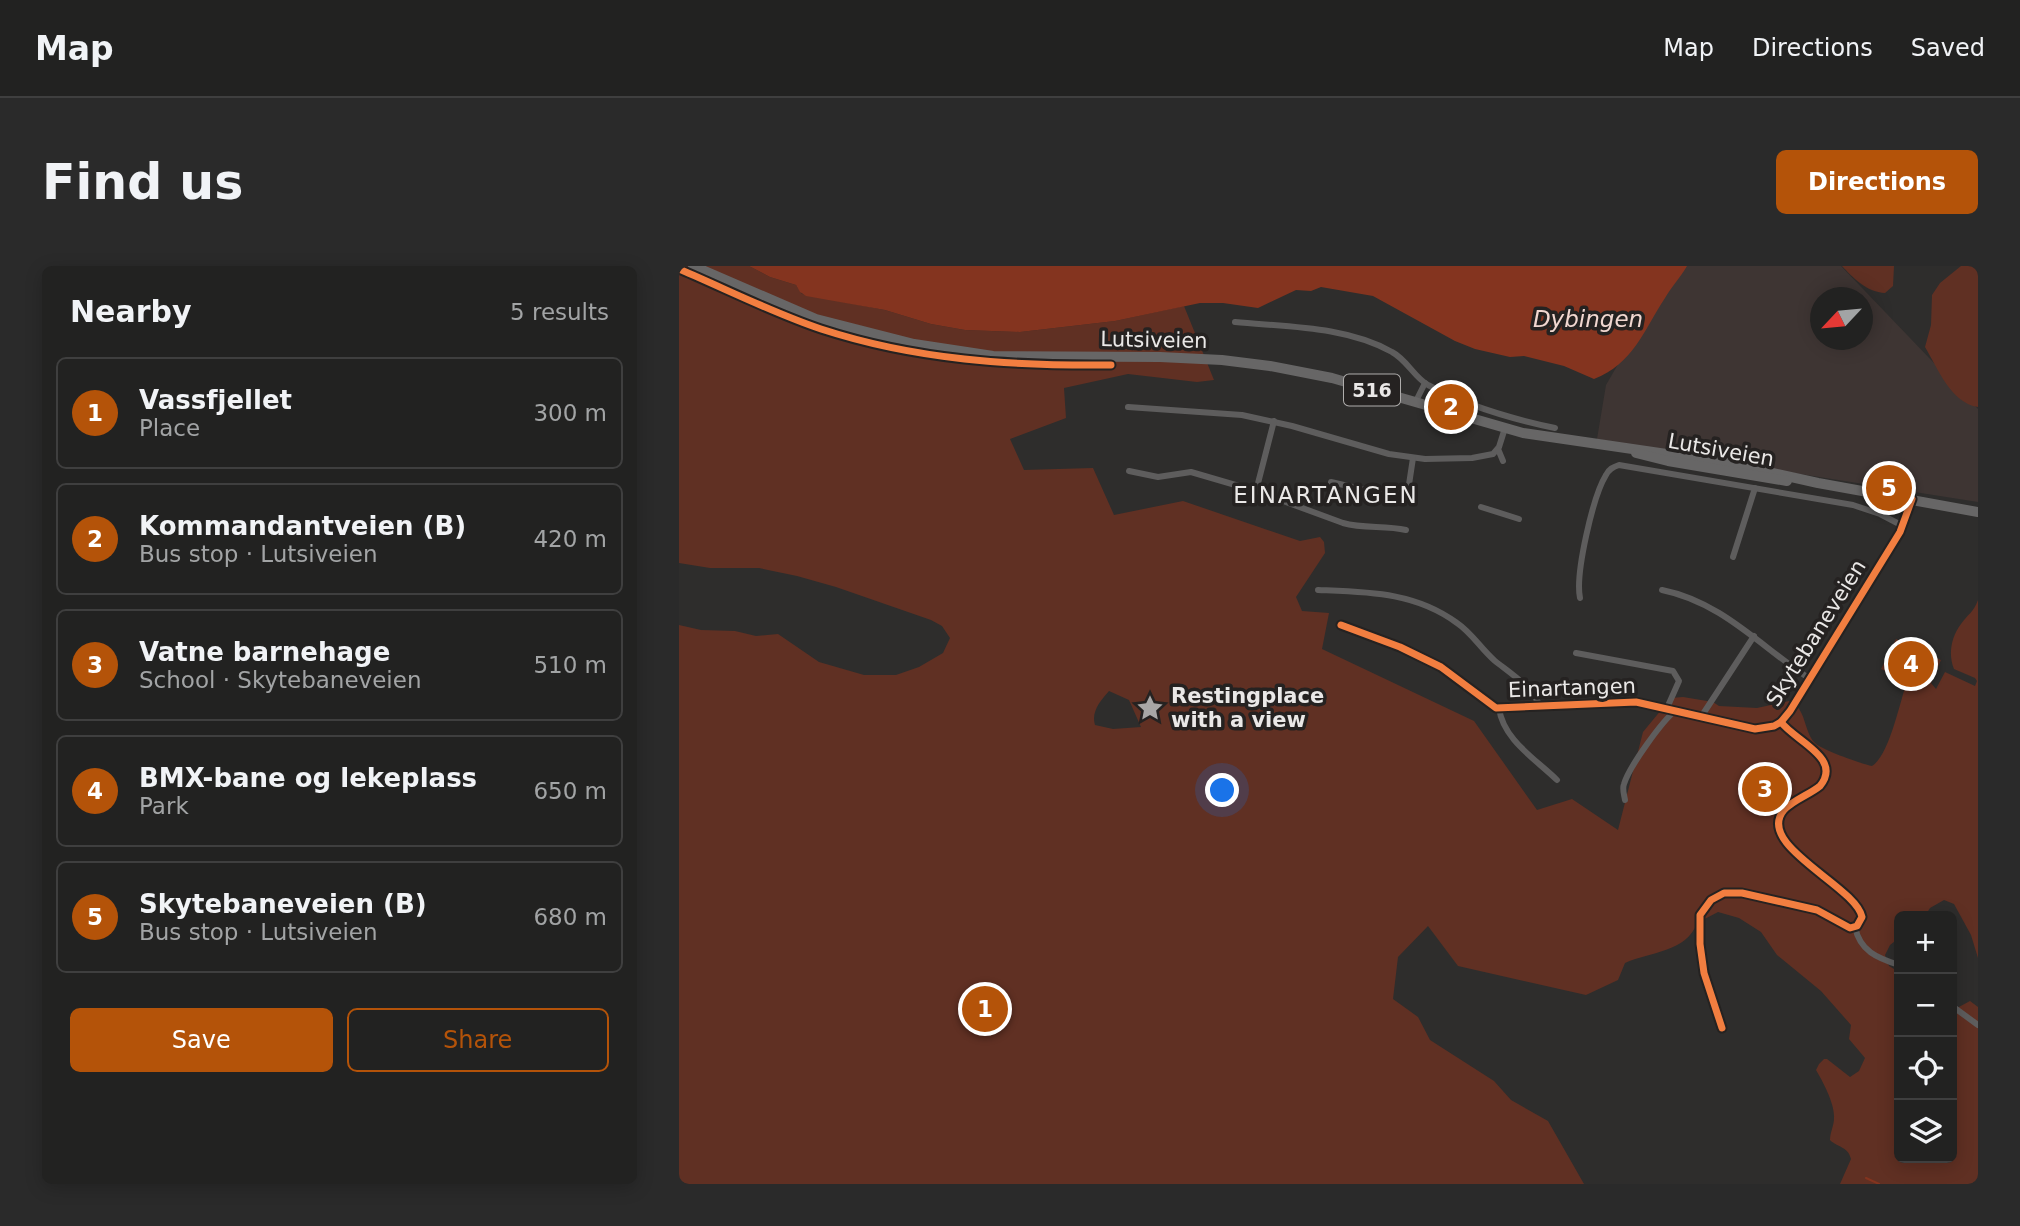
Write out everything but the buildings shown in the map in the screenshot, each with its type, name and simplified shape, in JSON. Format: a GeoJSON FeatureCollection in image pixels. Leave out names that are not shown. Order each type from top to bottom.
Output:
{"type":"FeatureCollection","features":[{"type":"Feature","properties":{"kind":"main road","name":"Lutsiveien"},"geometry":{"type":"LineString","coordinates":[[693,266],[816,319],[913,344],[993,356],[1160,357],[1248,362],[1332,378],[1505,428],[1619,448],[1668,461],[1749,476],[1818,483],[1978,512]]}},
{"type":"Feature","properties":{"kind":"street"},"geometry":{"type":"LineString","coordinates":[[1235,322],[1328,332],[1363,340],[1394,353],[1425,383],[1503,415],[1555,428]]}},
{"type":"Feature","properties":{"kind":"street"},"geometry":{"type":"LineString","coordinates":[[1415,403],[1425,383]]}},
{"type":"Feature","properties":{"kind":"street"},"geometry":{"type":"LineString","coordinates":[[1128,407],[1242,415],[1413,458],[1472,458],[1493,454],[1498,449],[1505,428]]}},
{"type":"Feature","properties":{"kind":"street"},"geometry":{"type":"LineString","coordinates":[[1256,491],[1274,421]]}},
{"type":"Feature","properties":{"kind":"street"},"geometry":{"type":"LineString","coordinates":[[1498,449],[1503,461]]}},
{"type":"Feature","properties":{"kind":"street"},"geometry":{"type":"LineString","coordinates":[[1331,482],[1361,489],[1408,491],[1413,458]]}},
{"type":"Feature","properties":{"kind":"street"},"geometry":{"type":"LineString","coordinates":[[1580,598],[1581,565],[1602,482],[1611,468],[1623,465],[1853,505],[1880,514],[1903,526]]}},
{"type":"Feature","properties":{"kind":"street"},"geometry":{"type":"LineString","coordinates":[[1129,471],[1158,477],[1191,472],[1256,491],[1352,526],[1389,526],[1406,530]]}},
{"type":"Feature","properties":{"kind":"street"},"geometry":{"type":"LineString","coordinates":[[1733,557],[1755,488]]}},
{"type":"Feature","properties":{"kind":"street","name":"Skytebaneveien"},"geometry":{"type":"LineString","coordinates":[[1855,927],[1862,917],[1858,906],[1792,850],[1781,836],[1779,820],[1782,812],[1820,786],[1827,770],[1821,756],[1794,736],[1781,722],[1790,712],[1903,526],[1912,499]]}},
{"type":"Feature","properties":{"kind":"street"},"geometry":{"type":"LineString","coordinates":[[1481,506],[1519,519]]}},
{"type":"Feature","properties":{"kind":"street"},"geometry":{"type":"LineString","coordinates":[[1318,590],[1393,595],[1436,609],[1462,627],[1486,654],[1531,693],[1540,707]]}},
{"type":"Feature","properties":{"kind":"street","name":"Skytebaneveien"},"geometry":{"type":"LineString","coordinates":[[1662,590],[1697,601],[1754,636],[1809,679]]}},
{"type":"Feature","properties":{"kind":"street","name":"Einartangen"},"geometry":{"type":"LineString","coordinates":[[1341,625],[1400,647],[1441,667],[1490,705],[1499,708],[1636,702],[1749,729],[1765,729],[1781,722]]}},
{"type":"Feature","properties":{"kind":"street"},"geometry":{"type":"LineString","coordinates":[[1700,717],[1754,636]]}},
{"type":"Feature","properties":{"kind":"street"},"geometry":{"type":"LineString","coordinates":[[1576,653],[1673,671],[1679,681],[1667,708]]}},
{"type":"Feature","properties":{"kind":"street","name":"Einartangen"},"geometry":{"type":"LineString","coordinates":[[1499,708],[1501,719],[1514,738],[1557,780]]}},
{"type":"Feature","properties":{"kind":"street"},"geometry":{"type":"LineString","coordinates":[[1625,800],[1623,786],[1628,775],[1651,740],[1676,710]]}},
{"type":"Feature","properties":{"kind":"street"},"geometry":{"type":"LineString","coordinates":[[1722,1028],[1704,973],[1700,915],[1711,900],[1724,893],[1742,893],[1817,911],[1844,926],[1855,927],[1860,942],[1867,950],[1878,958],[1894,963]]}},
{"type":"Feature","properties":{"kind":"street"},"geometry":{"type":"LineString","coordinates":[[1957,1010],[1978,1025]]}},
{"type":"Feature","properties":{"kind":"shaded area"},"geometry":{"type":"Polygon","coordinates":[[[679,266],[749,266],[770,277],[796,285],[802,294],[885,310],[931,324],[965,330],[1020,332],[1115,321],[1184,306],[1214,380],[1197,382],[1128,374],[1064,388],[1066,418],[1010,439],[1024,470],[1093,468],[1114,515],[1183,501],[1300,541],[1320,537],[1324,542],[1325,553],[1296,597],[1302,611],[1329,613],[1322,649],[1474,721],[1537,810],[1572,799],[1618,830],[1643,732],[1671,698],[1683,697],[1713,702],[1719,706],[1757,708],[1789,701],[1799,709],[1815,743],[1833,753],[1872,766],[1889,740],[1907,681],[1881,669],[1896,639],[1941,660],[1931,683],[1936,689],[1945,672],[1975,686],[1975,678],[1954,669],[1951,652],[1958,629],[1978,600],[1978,958],[1971,935],[1954,904],[1944,900],[1928,911],[1894,911],[1894,942],[1885,955],[1889,966],[1894,969],[1894,1163],[1957,1163],[1957,1008],[1970,1001],[1978,1007],[1978,1184],[1840,1184],[1851,1159],[1845,1149],[1830,1140],[1834,1121],[1833,1106],[1816,1070],[1824,1059],[1827,1059],[1850,1077],[1859,1071],[1865,1058],[1849,1039],[1851,1025],[1821,991],[1777,955],[1761,932],[1739,918],[1718,912],[1697,923],[1692,933],[1676,946],[1625,963],[1618,980],[1586,995],[1458,966],[1428,926],[1398,957],[1393,999],[1418,1017],[1430,1040],[1494,1081],[1511,1100],[1548,1121],[1584,1184],[679,1184],[679,625],[756,636],[778,634],[819,662],[864,675],[896,675],[919,667],[943,653],[950,638],[942,626],[931,620],[836,587],[759,568],[710,568],[679,563],[679,266]],[[1109,691],[1095,711],[1095,725],[1113,729],[1141,727],[1129,700],[1109,691]]]}},
{"type":"Feature","properties":{"kind":"shaded area"},"geometry":{"type":"Polygon","coordinates":[[[1675,266],[1841,266],[1861,287],[1810,287],[1810,350],[1873,350],[1873,299],[1978,409],[1978,502],[1704,459],[1597,439],[1606,385],[1675,266]]]}},
{"type":"Feature","properties":{"kind":"shaded area"},"geometry":{"type":"Polygon","coordinates":[[[1842,266],[1894,266],[1893,286],[1885,293],[1873,290],[1873,287],[1867,287],[1842,266]]]}},
{"type":"Feature","properties":{"kind":"shaded area"},"geometry":{"type":"Polygon","coordinates":[[[1961,266],[1978,266],[1978,407],[1960,399],[1953,392],[1925,347],[1931,325],[1932,295],[1940,283],[1961,266]]]}},
{"type":"Feature","properties":{"kind":"water","name":"Dybingen"},"geometry":{"type":"Polygon","coordinates":[[[749,266],[1687,266],[1628,355],[1619,365],[1594,379],[1564,366],[1524,356],[1510,357],[1475,349],[1455,341],[1373,296],[1321,287],[1311,291],[1296,290],[1258,308],[1200,303],[1115,321],[1020,332],[965,330],[931,324],[885,310],[806,296],[796,285],[770,277],[749,266]]]}},
{"type":"Feature","properties":{"kind":"waterway"},"geometry":{"type":"LineString","coordinates":[[1866,1178],[1879,1184]]}},
{"type":"Feature","properties":{"kind":"cycle path"},"geometry":{"type":"LineString","coordinates":[[679,269],[803,323],[892,348],[1001,362],[1111,365]]}},
{"type":"Feature","properties":{"kind":"cycle path"},"geometry":{"type":"LineString","coordinates":[[1341,625],[1400,647],[1441,667],[1496,708],[1636,702],[1755,729],[1774,726],[1790,711],[1900,532],[1912,499]]}},
{"type":"Feature","properties":{"kind":"cycle path"},"geometry":{"type":"LineString","coordinates":[[1722,1028],[1704,973],[1700,944],[1700,915],[1711,900],[1724,893],[1742,893],[1817,910],[1850,928],[1857,926],[1862,917],[1856,905],[1794,851],[1783,837],[1778,823],[1784,810],[1820,786],[1826,776],[1826,767],[1821,758],[1781,722]]}},
{"type":"Feature","properties":{"kind":"place","name":"Kommandantveien (B)"},"geometry":{"type":"Point","coordinates":[1451,407]}},
{"type":"Feature","properties":{"kind":"place","name":"Skytebaneveien (B)"},"geometry":{"type":"Point","coordinates":[1889,488]}},
{"type":"Feature","properties":{"kind":"place","name":"BMX-bane og lekeplass"},"geometry":{"type":"Point","coordinates":[1911,664]}},
{"type":"Feature","properties":{"kind":"place","name":"Restingplace with a view"},"geometry":{"type":"Point","coordinates":[1150,708]}},
{"type":"Feature","properties":{"kind":"place","name":"Vatne barnehage"},"geometry":{"type":"Point","coordinates":[1765,789]}},
{"type":"Feature","properties":{"kind":"place","name":"Vassfjellet"},"geometry":{"type":"Point","coordinates":[985,1009]}},
{"type":"Feature","properties":{"kind":"district","name":"EINARTANGEN"},"geometry":{"type":"Point","coordinates":[1326,495]}}]}
